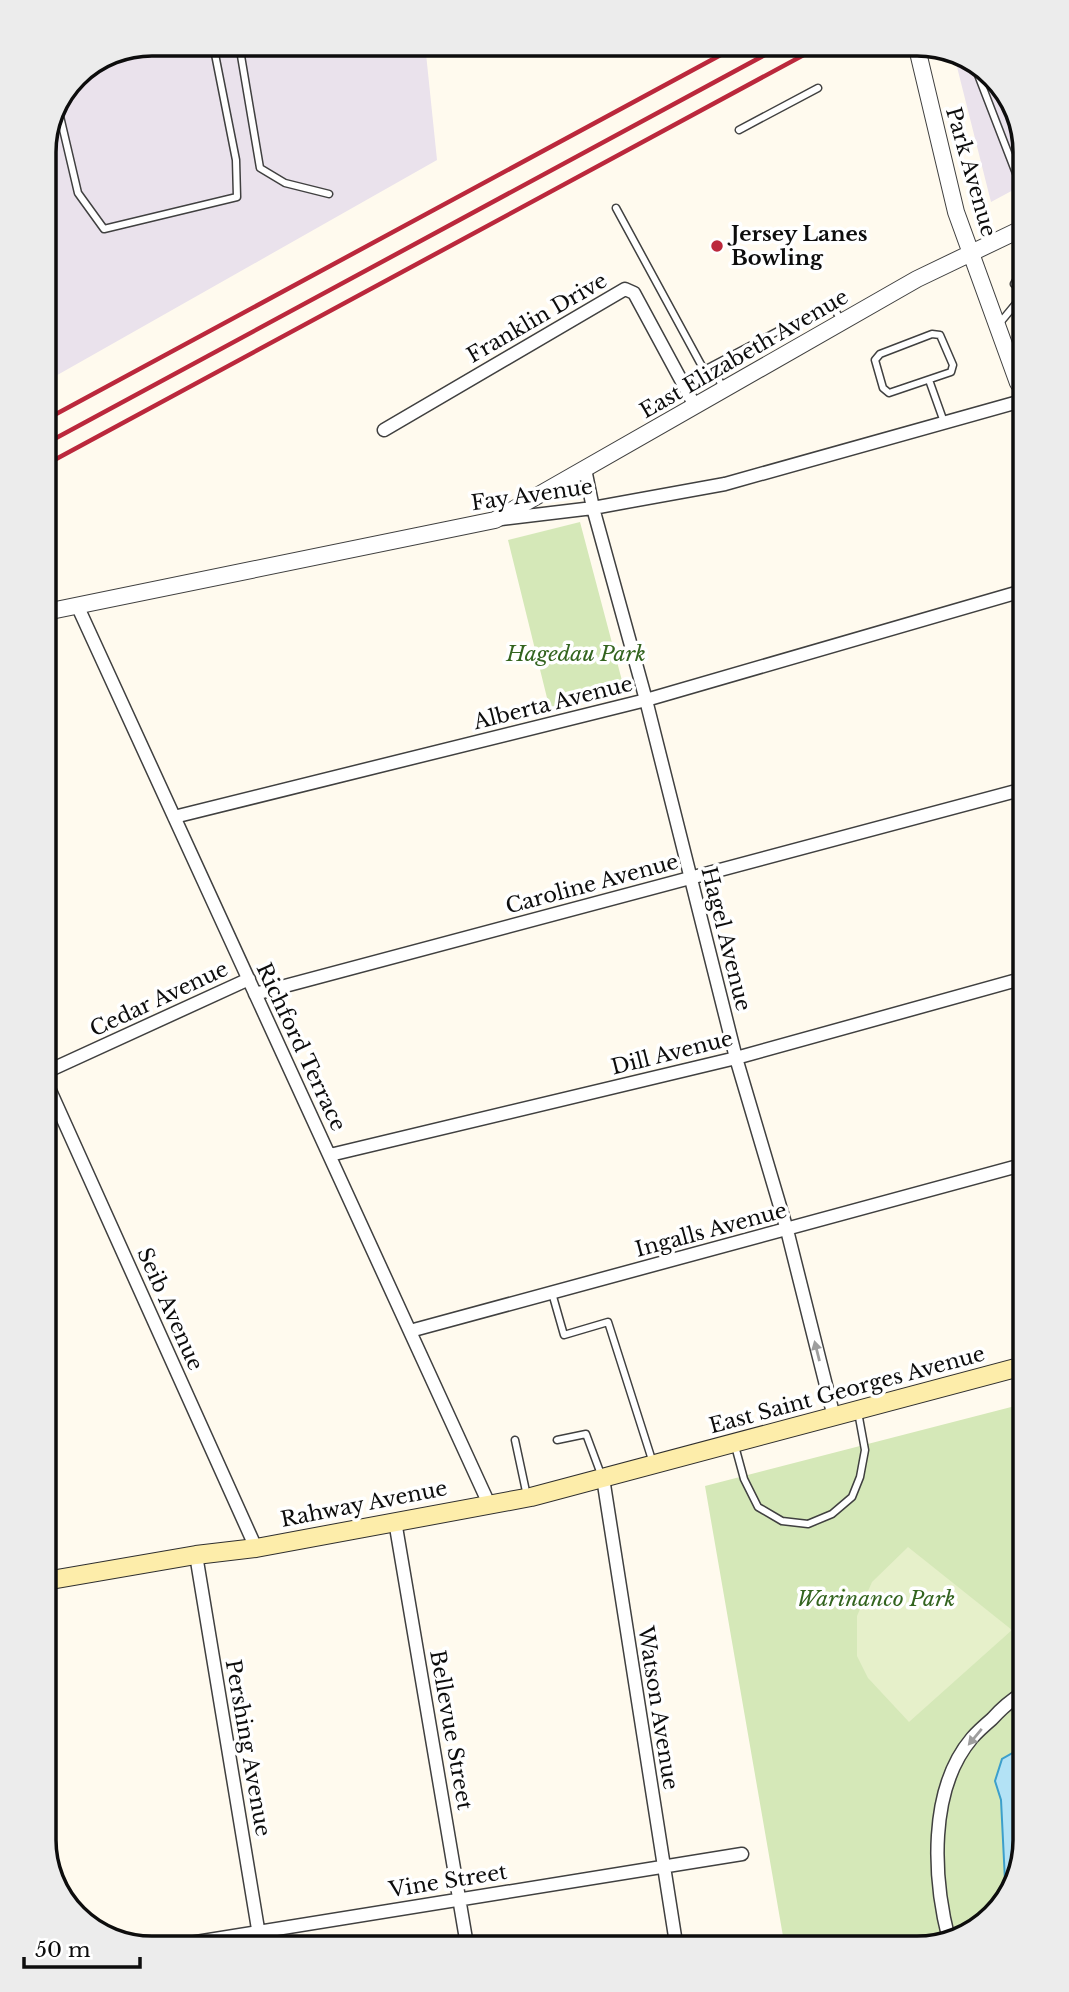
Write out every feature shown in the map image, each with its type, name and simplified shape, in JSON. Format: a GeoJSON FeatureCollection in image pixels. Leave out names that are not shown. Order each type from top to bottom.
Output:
{"type":"FeatureCollection","features":[{"type":"Feature","properties":{"kind":"main road","name":"East Saint Georges Avenue"},"geometry":{"type":"LineString","coordinates":[[683,1458],[1013,1370]]}},
{"type":"Feature","properties":{"kind":"main road","name":"Rahway Avenue"},"geometry":{"type":"LineString","coordinates":[[56,1579],[196,1555],[256,1548],[528,1498],[683,1458]]}},
{"type":"Feature","properties":{"kind":"street","name":"Park Avenue"},"geometry":{"type":"LineString","coordinates":[[919,56],[956,212],[1013,369]]}},
{"type":"Feature","properties":{"kind":"street","name":"East Elizabeth Avenue"},"geometry":{"type":"LineString","coordinates":[[495,520],[918,279],[1013,233]]}},
{"type":"Feature","properties":{"kind":"street","name":"Franklin Drive"},"geometry":{"type":"LineString","coordinates":[[384,430],[625,289],[634,293],[695,406]]}},
{"type":"Feature","properties":{"kind":"street","name":"Fay Avenue"},"geometry":{"type":"LineString","coordinates":[[56,610],[495,520],[593,508],[725,484],[1013,403]]}},
{"type":"Feature","properties":{"kind":"street","name":"Hagel Avenue"},"geometry":{"type":"LineString","coordinates":[[585,468],[593,508],[646,700],[736,1058],[787,1230],[834,1417]]}},
{"type":"Feature","properties":{"kind":"street","name":"Alberta Avenue"},"geometry":{"type":"LineString","coordinates":[[174,817],[646,700],[1013,594]]}},
{"type":"Feature","properties":{"kind":"street","name":"Richford Terrace"},"geometry":{"type":"LineString","coordinates":[[77,605],[489,1504]]}},
{"type":"Feature","properties":{"kind":"street","name":"Caroline Avenue"},"geometry":{"type":"LineString","coordinates":[[255,994],[1013,792]]}},
{"type":"Feature","properties":{"kind":"street","name":"Cedar Avenue"},"geometry":{"type":"LineString","coordinates":[[56,1068],[248,979]]}},
{"type":"Feature","properties":{"kind":"street","name":"Dill Avenue"},"geometry":{"type":"LineString","coordinates":[[330,1155],[736,1058],[1013,981]]}},
{"type":"Feature","properties":{"kind":"street","name":"Seib Avenue"},"geometry":{"type":"LineString","coordinates":[[56,1104],[256,1548]]}},
{"type":"Feature","properties":{"kind":"street","name":"Ingalls Avenue"},"geometry":{"type":"LineString","coordinates":[[410,1331],[1013,1167]]}},
{"type":"Feature","properties":{"kind":"street","name":"Watson Avenue"},"geometry":{"type":"LineString","coordinates":[[603,1478],[675,1936]]}},
{"type":"Feature","properties":{"kind":"street","name":"Bellevue Street"},"geometry":{"type":"LineString","coordinates":[[395,1521],[466,1936]]}},
{"type":"Feature","properties":{"kind":"street","name":"Pershing Avenue"},"geometry":{"type":"LineString","coordinates":[[196,1555],[260,1936]]}},
{"type":"Feature","properties":{"kind":"street"},"geometry":{"type":"LineString","coordinates":[[947,1931],[937,1874],[938,1825],[951,1776],[971,1740],[1013,1698]]}},
{"type":"Feature","properties":{"kind":"street","name":"Vine Street"},"geometry":{"type":"LineString","coordinates":[[230,1936],[742,1854]]}},
{"type":"Feature","properties":{"kind":"lane"},"geometry":{"type":"LineString","coordinates":[[61,122],[78,193],[104,229],[237,197],[236,160],[215,56]]}},
{"type":"Feature","properties":{"kind":"lane"},"geometry":{"type":"LineString","coordinates":[[241,56],[260,168],[285,183],[329,194]]}},
{"type":"Feature","properties":{"kind":"lane"},"geometry":{"type":"LineString","coordinates":[[980,79],[1013,166]]}},
{"type":"Feature","properties":{"kind":"lane"},"geometry":{"type":"LineString","coordinates":[[739,130],[818,88]]}},
{"type":"Feature","properties":{"kind":"lane"},"geometry":{"type":"LineString","coordinates":[[616,208],[704,370]]}},
{"type":"Feature","properties":{"kind":"lane"},"geometry":{"type":"LineString","coordinates":[[687,391],[704,370],[831,303],[842,322]]}},
{"type":"Feature","properties":{"kind":"lane"},"geometry":{"type":"LineString","coordinates":[[997,326],[1013,307]]}},
{"type":"Feature","properties":{"kind":"lane"},"geometry":{"type":"LineString","coordinates":[[932,334],[940,335],[953,365],[951,372],[929,380],[889,393],[883,388],[875,360],[880,354],[932,334]]}},
{"type":"Feature","properties":{"kind":"lane"},"geometry":{"type":"LineString","coordinates":[[712,366],[724,390]]}},
{"type":"Feature","properties":{"kind":"lane"},"geometry":{"type":"LineString","coordinates":[[929,380],[944,422]]}},
{"type":"Feature","properties":{"kind":"lane"},"geometry":{"type":"LineString","coordinates":[[552,1293],[564,1335],[608,1322],[653,1465]]}},
{"type":"Feature","properties":{"kind":"lane"},"geometry":{"type":"LineString","coordinates":[[734,1443],[744,1479],[758,1507],[782,1521],[808,1524],[831,1514],[852,1497],[865,1450],[857,1410]]}},
{"type":"Feature","properties":{"kind":"lane"},"geometry":{"type":"LineString","coordinates":[[557,1440],[586,1434],[603,1478]]}},
{"type":"Feature","properties":{"kind":"lane"},"geometry":{"type":"LineString","coordinates":[[515,1440],[528,1498]]}},
{"type":"Feature","properties":{"kind":"shaded area"},"geometry":{"type":"Polygon","coordinates":[[[152,56],[426,56],[437,160],[56,376],[56,145],[59,127],[76,93],[104,69],[121,61],[152,56]]]}},
{"type":"Feature","properties":{"kind":"shaded area"},"geometry":{"type":"Polygon","coordinates":[[[956,64],[976,76],[993,93],[1006,115],[1011,133],[1013,190],[991,202],[956,64]]]}},
{"type":"Feature","properties":{"kind":"green space","name":"Hagedau Park"},"geometry":{"type":"Polygon","coordinates":[[[580,522],[625,692],[550,710],[508,540],[580,522]]]}},
{"type":"Feature","properties":{"kind":"green space","name":"Warinanco Park"},"geometry":{"type":"Polygon","coordinates":[[[1013,1407],[1012,1853],[1008,1871],[997,1893],[976,1916],[965,1923],[936,1934],[917,1936],[783,1936],[705,1486],[1013,1407]]]}},
{"type":"Feature","properties":{"kind":"green space"},"geometry":{"type":"Polygon","coordinates":[[[908,1547],[1012,1630],[909,1722],[868,1678],[857,1656],[857,1616],[872,1582],[908,1547]]]}},
{"type":"Feature","properties":{"kind":"water"},"geometry":{"type":"Polygon","coordinates":[[[1013,1753],[1013,1840],[1005,1878],[1001,1800],[995,1781],[1002,1759],[1013,1753]]]}},
{"type":"Feature","properties":{"kind":"railway"},"geometry":{"type":"LineString","coordinates":[[56,414],[719,56]]}},
{"type":"Feature","properties":{"kind":"railway"},"geometry":{"type":"LineString","coordinates":[[56,438],[763,56]]}},
{"type":"Feature","properties":{"kind":"railway"},"geometry":{"type":"LineString","coordinates":[[56,459],[802,56]]}},
{"type":"Feature","properties":{"kind":"place","name":"Jersey Lanes Bowling"},"geometry":{"type":"Point","coordinates":[717,246]}}]}
